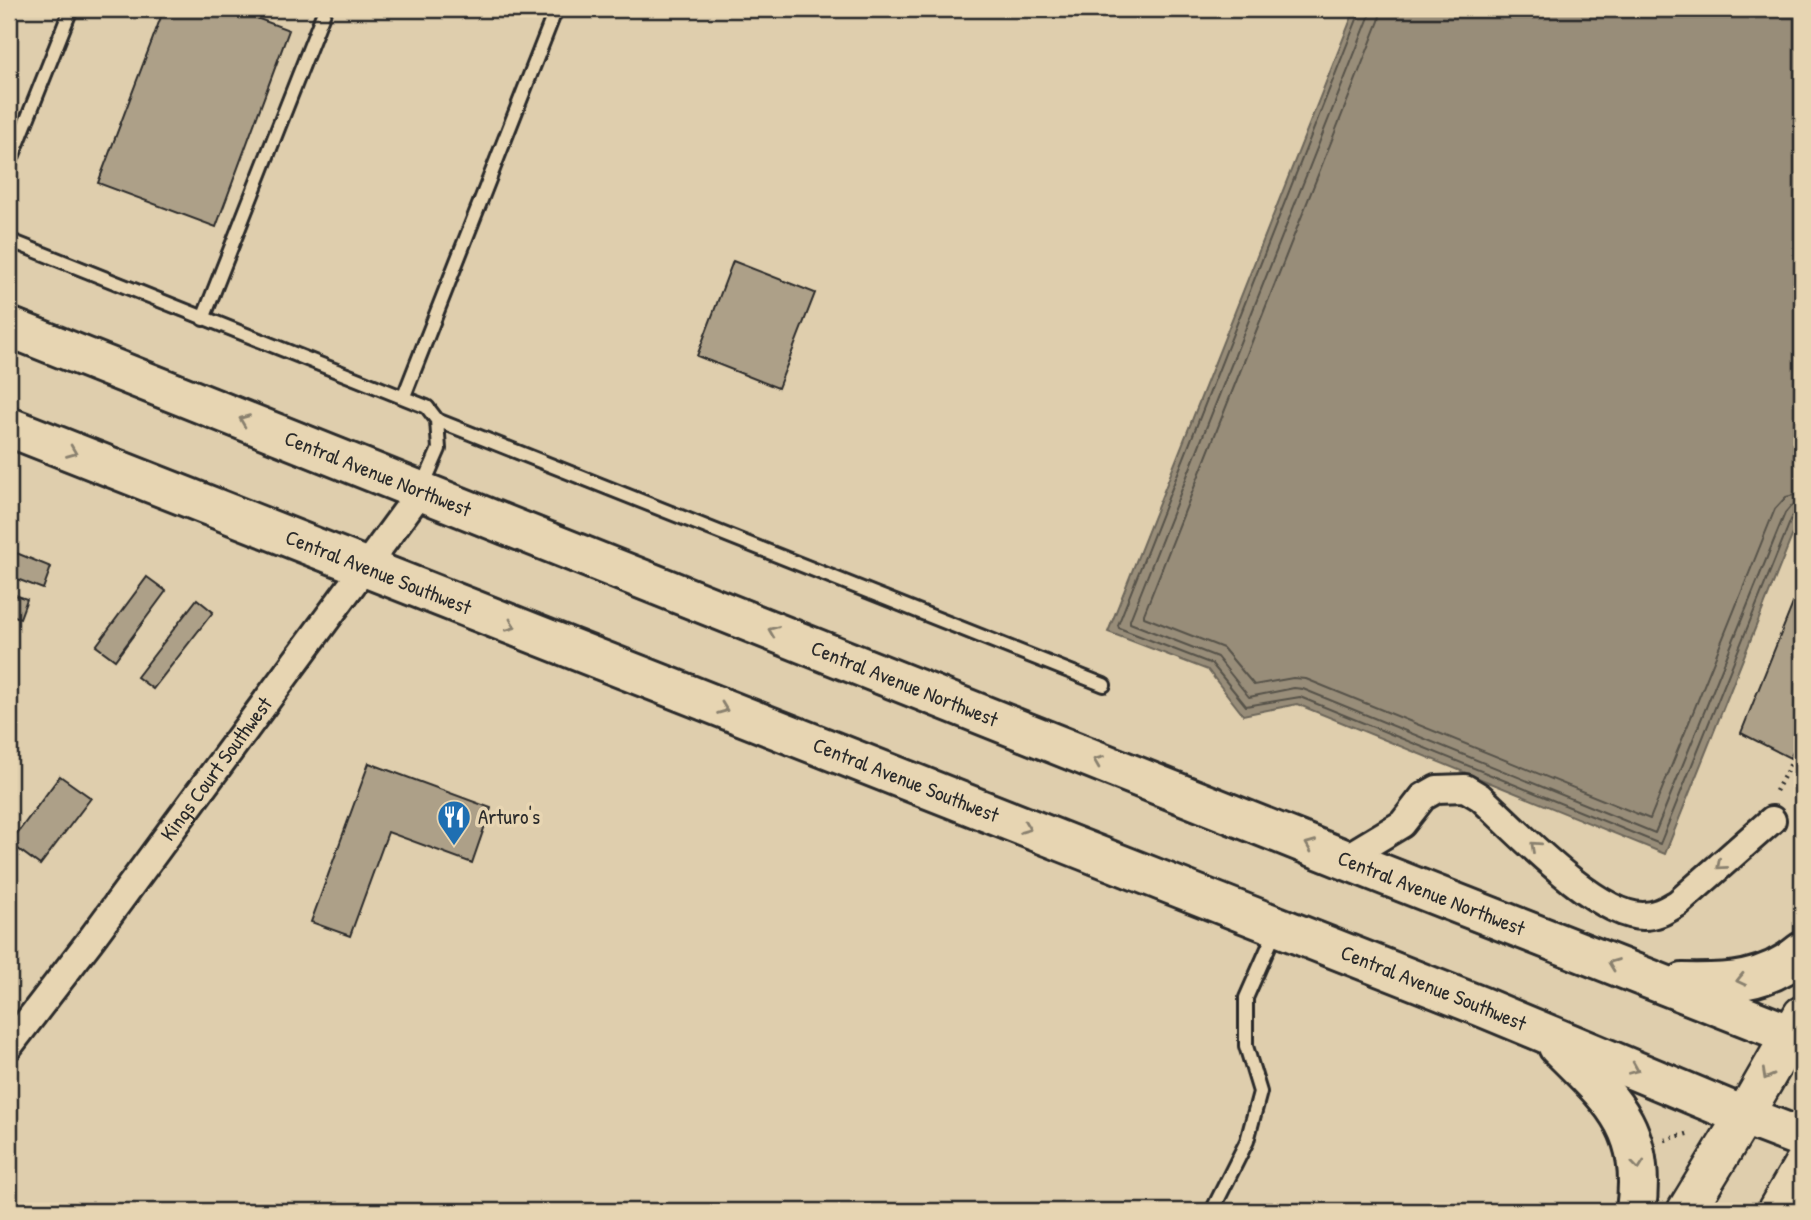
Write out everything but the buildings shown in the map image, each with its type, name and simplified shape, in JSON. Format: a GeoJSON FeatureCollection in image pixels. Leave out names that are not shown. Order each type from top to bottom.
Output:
{"type":"FeatureCollection","features":[{"type":"Feature","properties":{"kind":"main road","name":"Central Avenue Northwest"},"geometry":{"type":"LineString","coordinates":[[9,327],[1660,983],[1798,1029]]}},
{"type":"Feature","properties":{"kind":"main road","name":"Central Avenue Southwest"},"geometry":{"type":"LineString","coordinates":[[9,427],[1544,1032],[1802,1138]]}},
{"type":"Feature","properties":{"kind":"main road"},"geometry":{"type":"LineString","coordinates":[[1660,983],[1727,984],[1763,975],[1802,951]]}},
{"type":"Feature","properties":{"kind":"main road"},"geometry":{"type":"LineString","coordinates":[[1686,1211],[1798,1029]]}},
{"type":"Feature","properties":{"kind":"main road"},"geometry":{"type":"LineString","coordinates":[[1544,1032],[1600,1088],[1621,1116],[1637,1158],[1640,1184],[1636,1211]]}},
{"type":"Feature","properties":{"kind":"main road"},"geometry":{"type":"LineString","coordinates":[[1776,1211],[1802,1166]]}},
{"type":"Feature","properties":{"kind":"street","name":"Kings Court Southwest"},"geometry":{"type":"LineString","coordinates":[[9,1046],[92,938],[421,491]]}},
{"type":"Feature","properties":{"kind":"street"},"geometry":{"type":"LineString","coordinates":[[1344,859],[1402,824],[1423,797],[1437,789],[1465,788],[1480,797],[1586,892],[1616,908],[1641,916],[1661,914],[1678,903],[1772,820]]}},
{"type":"Feature","properties":{"kind":"lane"},"geometry":{"type":"LineString","coordinates":[[9,165],[71,9]]}},
{"type":"Feature","properties":{"kind":"lane"},"geometry":{"type":"LineString","coordinates":[[203,318],[325,9]]}},
{"type":"Feature","properties":{"kind":"lane"},"geometry":{"type":"LineString","coordinates":[[404,396],[556,9]]}},
{"type":"Feature","properties":{"kind":"lane"},"geometry":{"type":"LineString","coordinates":[[9,240],[404,396],[427,407],[437,420],[1104,685]]}},
{"type":"Feature","properties":{"kind":"lane"},"geometry":{"type":"LineString","coordinates":[[421,491],[439,449],[437,420]]}},
{"type":"Feature","properties":{"kind":"lane"},"geometry":{"type":"LineString","coordinates":[[1212,1211],[1247,1141],[1260,1092],[1246,1046],[1246,998],[1278,927]]}},
{"type":"Feature","properties":{"kind":"path"},"geometry":{"type":"LineString","coordinates":[[1775,792],[1802,743]]}},
{"type":"Feature","properties":{"kind":"water"},"geometry":{"type":"Polygon","coordinates":[[[1355,9],[1802,9],[1802,511],[1665,854],[1297,704],[1243,715],[1208,670],[1108,632],[1355,9]]]}},
{"type":"Feature","properties":{"kind":"place","name":"Arturo's"},"geometry":{"type":"Point","coordinates":[454,847]}}]}
